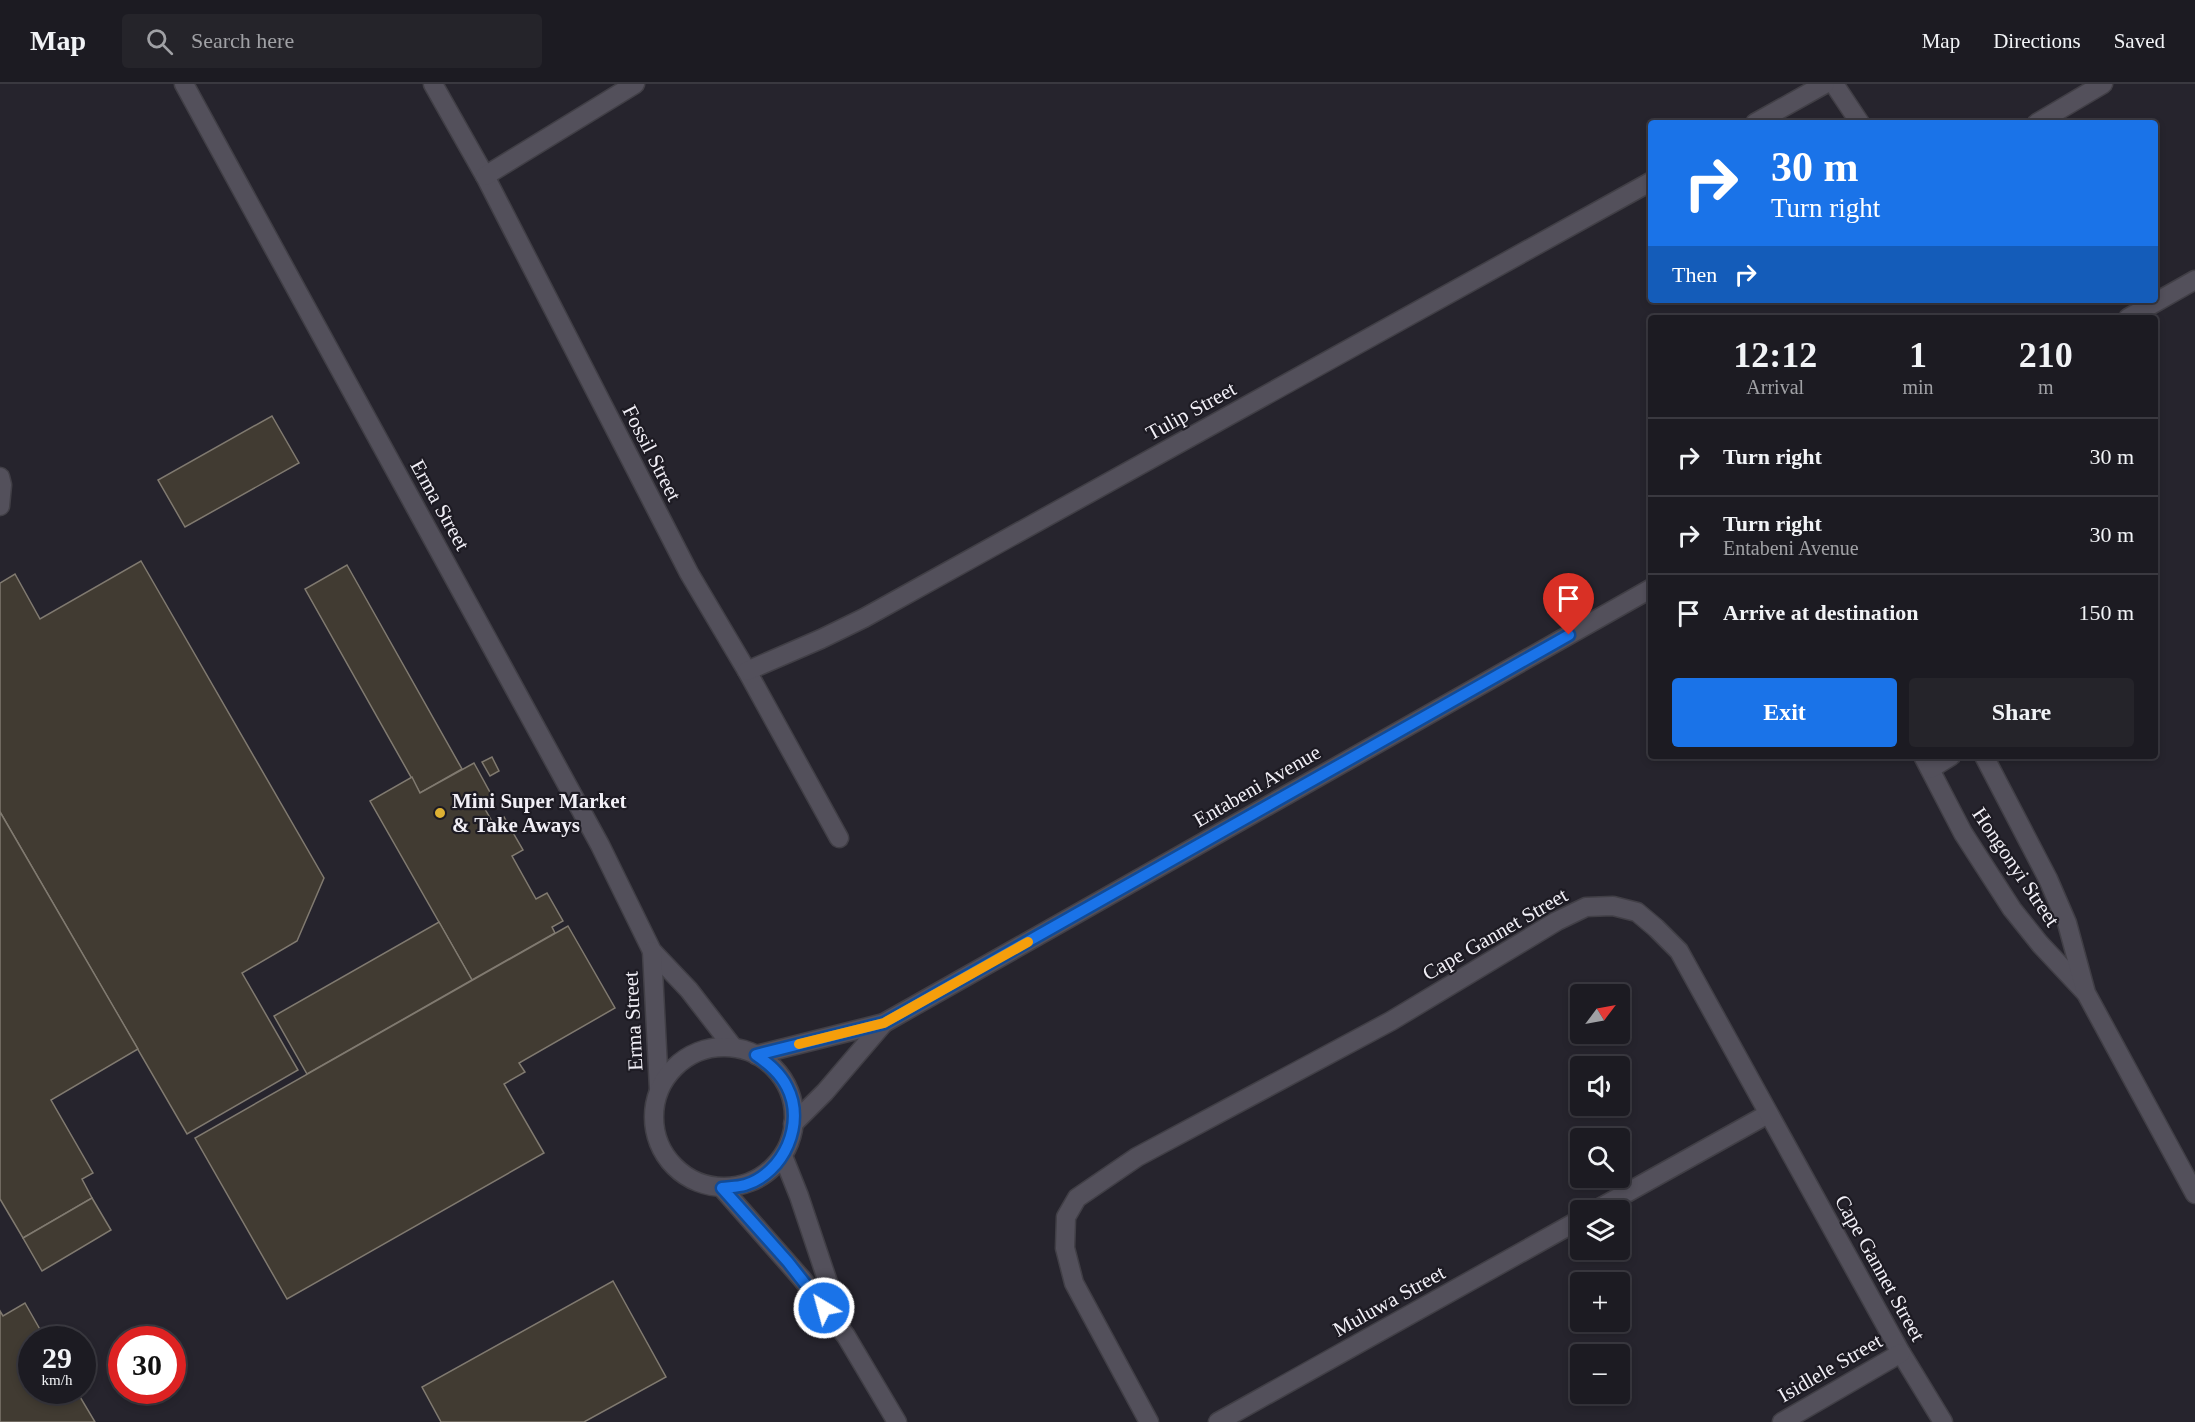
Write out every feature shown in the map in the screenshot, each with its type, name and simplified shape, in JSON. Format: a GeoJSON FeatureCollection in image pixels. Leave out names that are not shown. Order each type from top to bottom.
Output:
{"type":"FeatureCollection","features":[{"type":"Feature","properties":{"kind":"street","name":"Erma Street"},"geometry":{"type":"LineString","coordinates":[[184,84],[600,845],[652,951],[689,990],[734,1047]]}},
{"type":"Feature","properties":{"kind":"street","name":"Fossil Street"},"geometry":{"type":"LineString","coordinates":[[433,84],[485,176],[665,528],[840,838]]}},
{"type":"Feature","properties":{"kind":"street"},"geometry":{"type":"LineString","coordinates":[[485,176],[635,84]]}},
{"type":"Feature","properties":{"kind":"street"},"geometry":{"type":"LineString","coordinates":[[1760,120],[1825,84]]}},
{"type":"Feature","properties":{"kind":"street"},"geometry":{"type":"LineString","coordinates":[[1834,84],[1858,120]]}},
{"type":"Feature","properties":{"kind":"street"},"geometry":{"type":"LineString","coordinates":[[2042,120],[2103,84]]}},
{"type":"Feature","properties":{"kind":"street","name":"Tulip Street"},"geometry":{"type":"LineString","coordinates":[[747,670],[864,618],[1648,183]]}},
{"type":"Feature","properties":{"kind":"street"},"geometry":{"type":"LineString","coordinates":[[2158,301],[2195,280]]}},
{"type":"Feature","properties":{"kind":"street"},"geometry":{"type":"LineString","coordinates":[[2133,315],[2154,303]]}},
{"type":"Feature","properties":{"kind":"street"},"geometry":{"type":"LineString","coordinates":[[0,477],[0,506]]}},
{"type":"Feature","properties":{"kind":"street","name":"Entabeni Avenue"},"geometry":{"type":"LineString","coordinates":[[756,1055],[884,1023],[1648,590]]}},
{"type":"Feature","properties":{"kind":"street","name":"Hongonyi Street"},"geometry":{"type":"LineString","coordinates":[[1986,759],[2052,888],[2067,923],[2086,993],[2195,1194]]}},
{"type":"Feature","properties":{"kind":"street","name":"Hongonyi Street"},"geometry":{"type":"LineString","coordinates":[[1926,762],[1963,833],[2012,909],[2040,944],[2086,993]]}},
{"type":"Feature","properties":{"kind":"street","name":"Cape Gannet Street"},"geometry":{"type":"LineString","coordinates":[[1149,1422],[1074,1283],[1065,1248],[1066,1217],[1077,1198],[1099,1181],[1137,1158],[1391,1021],[1557,921],[1587,907],[1613,906],[1637,912],[1678,951],[1901,1353],[1943,1422]]}},
{"type":"Feature","properties":{"kind":"street","name":"Erma Street"},"geometry":{"type":"LineString","coordinates":[[652,951],[659,1089]]}},
{"type":"Feature","properties":{"kind":"street","name":"Entabeni Avenue"},"geometry":{"type":"LineString","coordinates":[[793,1124],[825,1092],[884,1023]]}},
{"type":"Feature","properties":{"kind":"street"},"geometry":{"type":"LineString","coordinates":[[734,1047],[756,1055],[775,1069],[788,1088],[794,1111],[793,1124],[792,1135],[783,1156],[766,1174],[746,1185],[722,1188],[700,1184],[680,1172],[665,1155],[655,1134],[653,1112],[659,1089],[671,1070],[689,1055],[710,1048],[734,1047]]}},
{"type":"Feature","properties":{"kind":"street"},"geometry":{"type":"LineString","coordinates":[[1614,1200],[1768,1114]]}},
{"type":"Feature","properties":{"kind":"street"},"geometry":{"type":"LineString","coordinates":[[783,1156],[799,1196],[846,1336]]}},
{"type":"Feature","properties":{"kind":"street"},"geometry":{"type":"LineString","coordinates":[[722,1188],[802,1279],[846,1336],[897,1422]]}},
{"type":"Feature","properties":{"kind":"street","name":"Muluwa Street"},"geometry":{"type":"LineString","coordinates":[[1218,1422],[1570,1225]]}},
{"type":"Feature","properties":{"kind":"street","name":"Isidlele Street"},"geometry":{"type":"LineString","coordinates":[[1782,1422],[1901,1353]]}},
{"type":"Feature","properties":{"kind":"building"},"geometry":{"type":"Polygon","coordinates":[[[272,416],[299,463],[185,527],[158,480],[272,416]]]}},
{"type":"Feature","properties":{"kind":"building"},"geometry":{"type":"Polygon","coordinates":[[[141,561],[324,878],[297,941],[242,973],[298,1070],[187,1134],[0,812],[0,583],[15,574],[40,619],[141,561]]]}},
{"type":"Feature","properties":{"kind":"building"},"geometry":{"type":"Polygon","coordinates":[[[347,565],[462,769],[420,793],[305,589],[347,565]]]}},
{"type":"Feature","properties":{"kind":"building"},"geometry":{"type":"Polygon","coordinates":[[[492,757],[499,771],[490,776],[482,762],[492,757]]]}},
{"type":"Feature","properties":{"kind":"building"},"geometry":{"type":"Polygon","coordinates":[[[474,763],[492,796],[481,802],[493,823],[504,817],[523,850],[512,856],[536,899],[547,893],[563,921],[552,927],[555,933],[472,980],[370,801],[412,777],[420,793],[474,763]]]}},
{"type":"Feature","properties":{"kind":"building"},"geometry":{"type":"Polygon","coordinates":[[[0,812],[138,1049],[51,1100],[93,1173],[82,1179],[92,1198],[23,1238],[0,1199],[0,812]]]}},
{"type":"Feature","properties":{"kind":"building"},"geometry":{"type":"Polygon","coordinates":[[[439,922],[472,980],[307,1074],[274,1016],[439,922]]]}},
{"type":"Feature","properties":{"kind":"building"},"geometry":{"type":"Polygon","coordinates":[[[568,926],[615,1008],[519,1063],[525,1072],[504,1084],[544,1153],[287,1299],[195,1138],[568,926]]]}},
{"type":"Feature","properties":{"kind":"building"},"geometry":{"type":"Polygon","coordinates":[[[92,1198],[111,1230],[42,1271],[23,1238],[92,1198]]]}},
{"type":"Feature","properties":{"kind":"building"},"geometry":{"type":"Polygon","coordinates":[[[613,1281],[666,1377],[584,1422],[441,1422],[422,1387],[613,1281]]]}},
{"type":"Feature","properties":{"kind":"building"},"geometry":{"type":"Polygon","coordinates":[[[25,1303],[38,1326],[18,1326],[18,1404],[84,1404],[95,1422],[0,1422],[0,1311],[3,1316],[25,1303]]]}},
{"type":"Feature","properties":{"kind":"slow traffic"},"geometry":{"type":"LineString","coordinates":[[799,1044],[884,1023],[1028,942]]}},
{"type":"Feature","properties":{"kind":"place","name":"Mini Super Market & Take Aways"},"geometry":{"type":"Point","coordinates":[440,813]}},
{"type":"Feature","properties":{"kind":"route"},"geometry":{"type":"LineString","coordinates":[[824,1308],[788,1262],[722,1188],[746,1185],[766,1174],[783,1156],[792,1135],[794,1111],[788,1088],[775,1069],[756,1055],[884,1023],[1569,635]]}}]}
